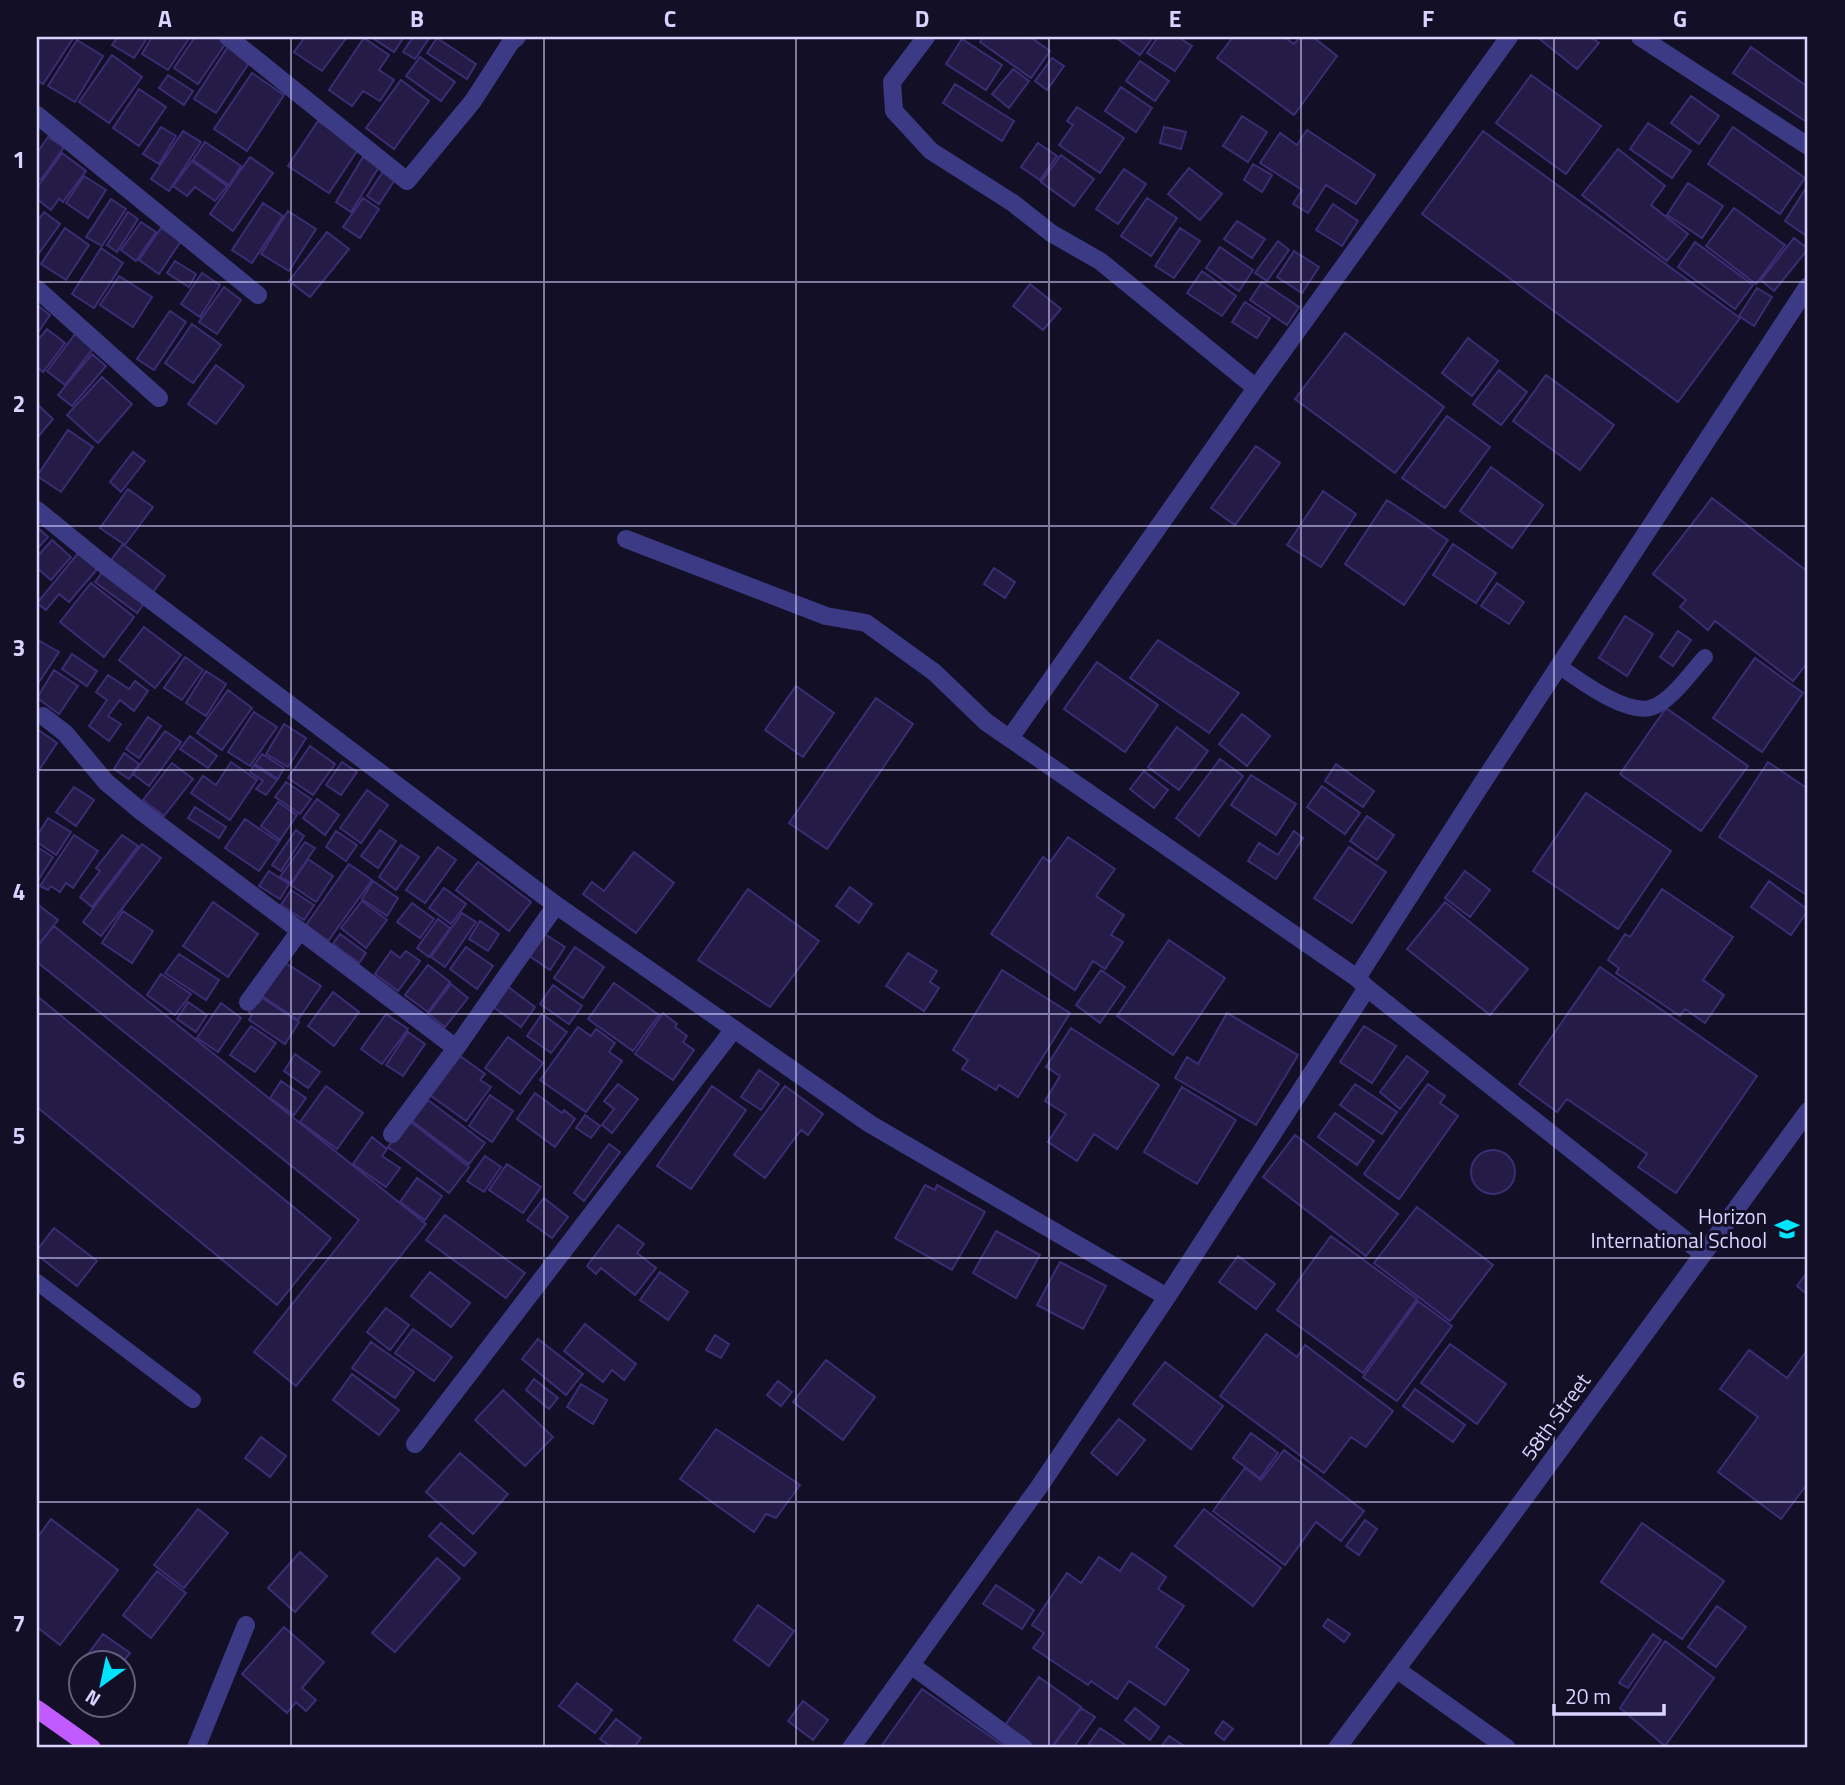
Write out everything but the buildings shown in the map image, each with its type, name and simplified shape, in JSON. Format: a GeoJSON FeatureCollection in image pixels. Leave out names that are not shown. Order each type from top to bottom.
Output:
{"type":"FeatureCollection","features":[{"type":"Feature","properties":{"kind":"main road"},"geometry":{"type":"LineString","coordinates":[[37,1709],[92,1748]]}},
{"type":"Feature","properties":{"kind":"street"},"geometry":{"type":"LineString","coordinates":[[228,37],[407,181],[472,101],[511,38]]}},
{"type":"Feature","properties":{"kind":"street"},"geometry":{"type":"LineString","coordinates":[[926,37],[892,82],[894,111],[931,151],[1013,203],[1051,233],[1100,261],[1256,388]]}},
{"type":"Feature","properties":{"kind":"street"},"geometry":{"type":"LineString","coordinates":[[1010,738],[1256,388],[1509,37]]}},
{"type":"Feature","properties":{"kind":"street"},"geometry":{"type":"LineString","coordinates":[[1640,37],[1808,146]]}},
{"type":"Feature","properties":{"kind":"street"},"geometry":{"type":"LineString","coordinates":[[37,115],[258,295]]}},
{"type":"Feature","properties":{"kind":"street"},"geometry":{"type":"LineString","coordinates":[[851,1748],[1039,1487],[1167,1297],[1559,667],[1808,286]]}},
{"type":"Feature","properties":{"kind":"street"},"geometry":{"type":"LineString","coordinates":[[37,289],[159,398]]}},
{"type":"Feature","properties":{"kind":"street"},"geometry":{"type":"LineString","coordinates":[[37,510],[107,567],[556,905],[870,1124],[1167,1297]]}},
{"type":"Feature","properties":{"kind":"street"},"geometry":{"type":"LineString","coordinates":[[626,539],[826,616],[866,623],[934,672],[986,722],[1362,983],[1703,1255]]}},
{"type":"Feature","properties":{"kind":"street"},"geometry":{"type":"LineString","coordinates":[[43,716],[65,733],[106,782],[142,812],[456,1048]]}},
{"type":"Feature","properties":{"kind":"street"},"geometry":{"type":"LineString","coordinates":[[391,1134],[456,1048],[556,905]]}},
{"type":"Feature","properties":{"kind":"street"},"geometry":{"type":"LineString","coordinates":[[248,1002],[299,932]]}},
{"type":"Feature","properties":{"kind":"street"},"geometry":{"type":"LineString","coordinates":[[415,1444],[734,1029]]}},
{"type":"Feature","properties":{"kind":"street","name":"58th Street"},"geometry":{"type":"LineString","coordinates":[[1337,1748],[1488,1548],[1808,1111]]}},
{"type":"Feature","properties":{"kind":"street"},"geometry":{"type":"LineString","coordinates":[[196,1748],[246,1625]]}},
{"type":"Feature","properties":{"kind":"street"},"geometry":{"type":"LineString","coordinates":[[911,1665],[1024,1748]]}},
{"type":"Feature","properties":{"kind":"street"},"geometry":{"type":"LineString","coordinates":[[1396,1669],[1507,1748]]}},
{"type":"Feature","properties":{"kind":"lane"},"geometry":{"type":"LineString","coordinates":[[1559,667],[1607,697],[1640,709],[1652,708],[1666,699],[1705,657]]}},
{"type":"Feature","properties":{"kind":"lane"},"geometry":{"type":"LineString","coordinates":[[37,1282],[193,1400]]}},
{"type":"Feature","properties":{"kind":"place","name":"Horizon International School"},"geometry":{"type":"Point","coordinates":[1787,1229]}}]}
